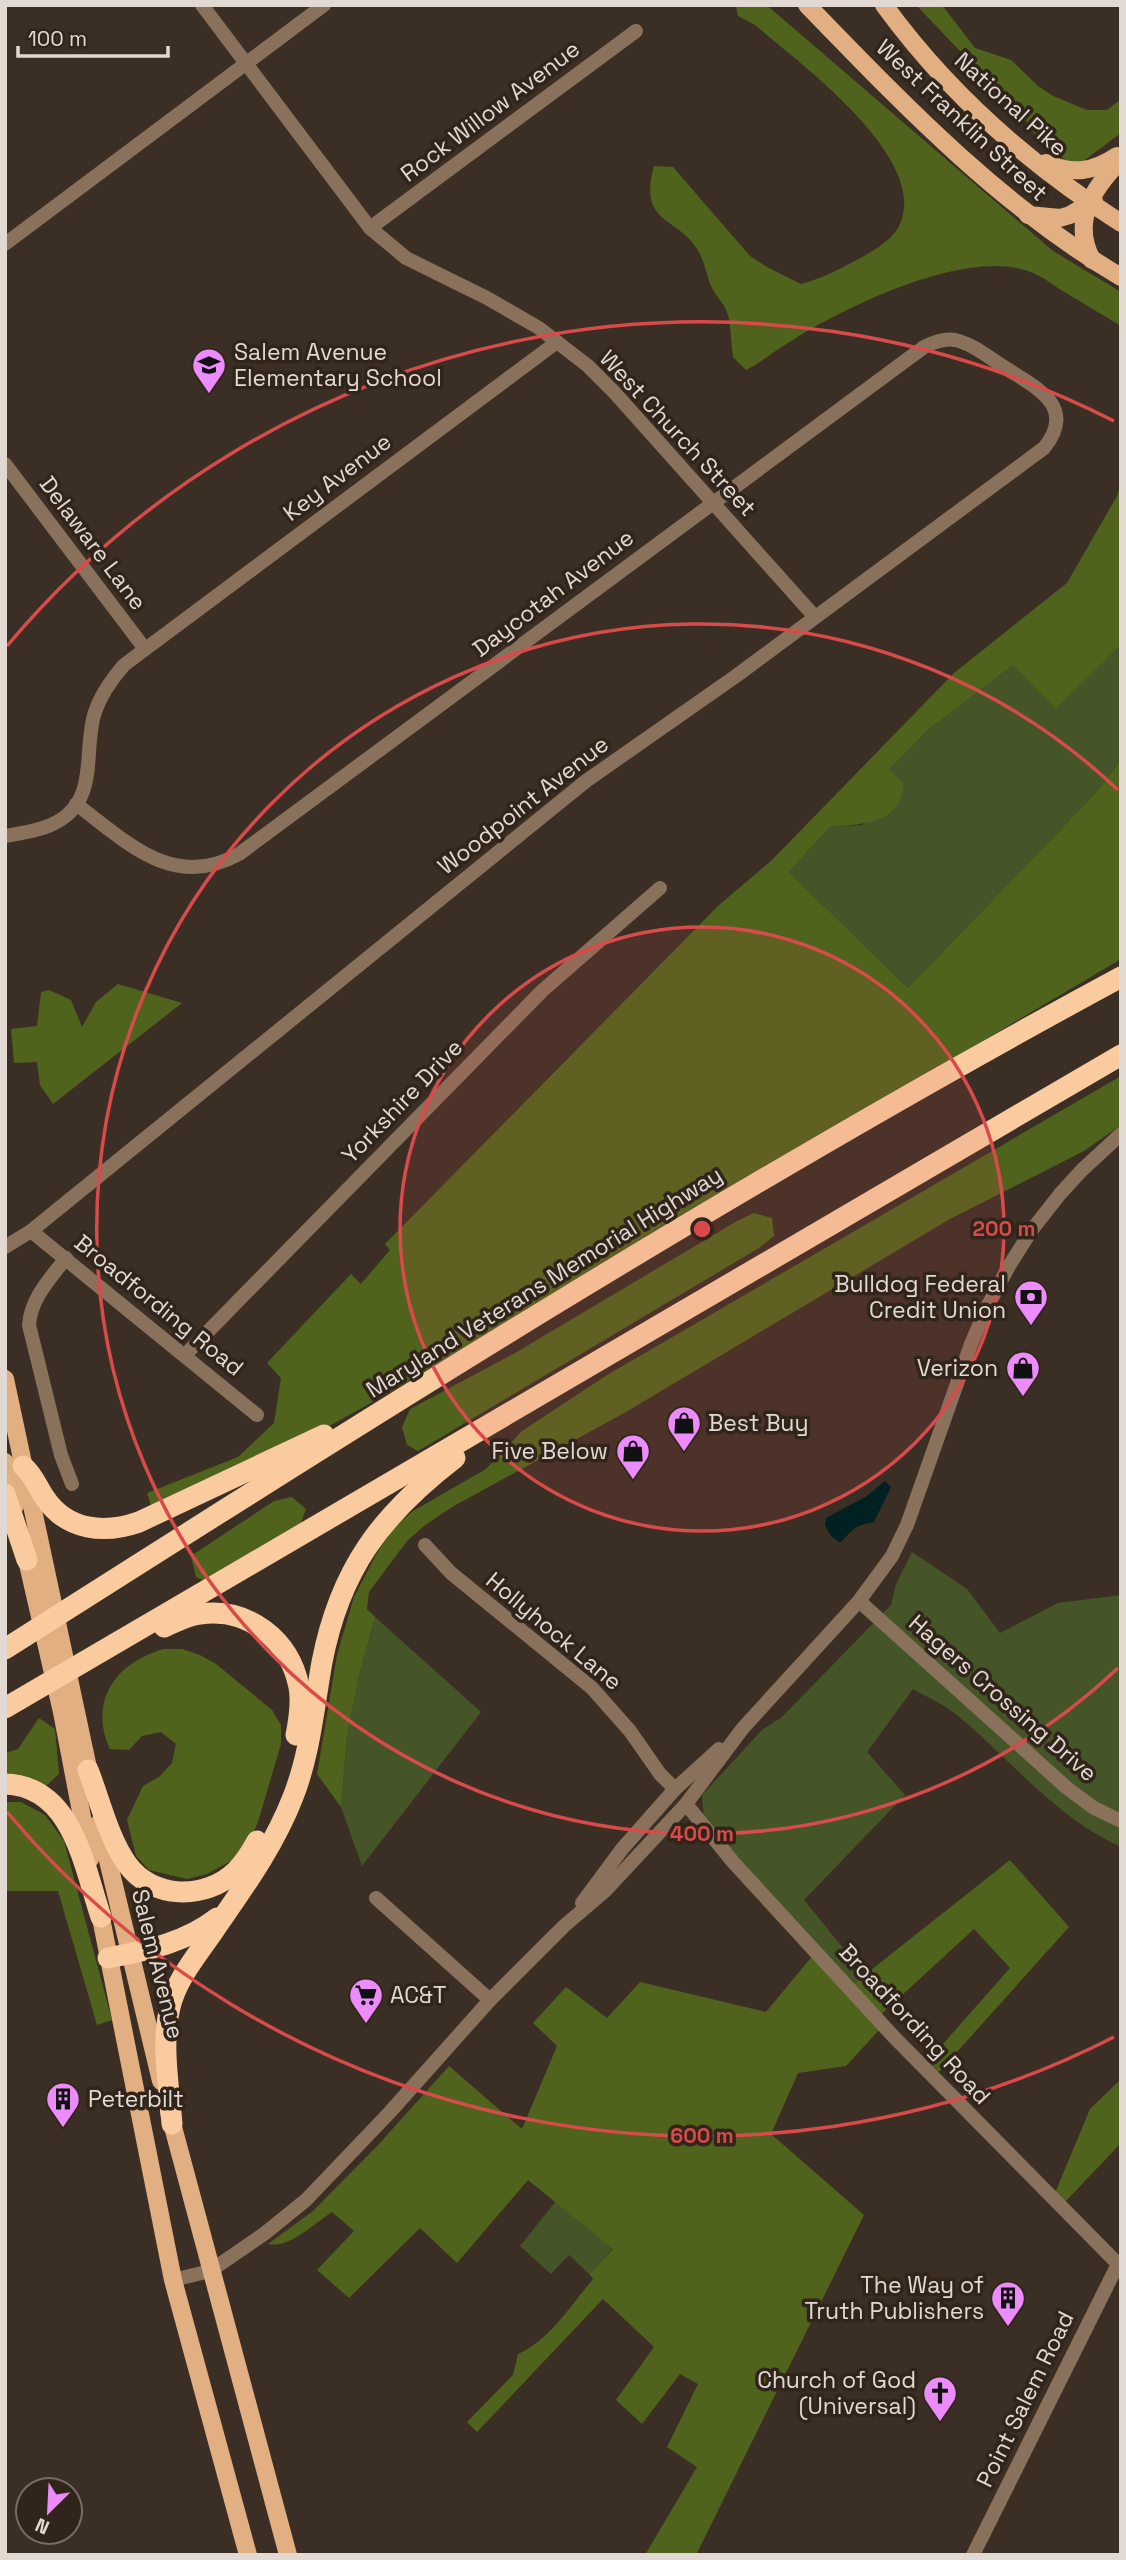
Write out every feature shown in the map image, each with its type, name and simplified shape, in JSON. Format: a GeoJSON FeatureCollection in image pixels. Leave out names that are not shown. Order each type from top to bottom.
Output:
{"type":"FeatureCollection","features":[{"type":"Feature","properties":{"kind":"highway","name":"Maryland Veterans Memorial Highway"},"geometry":{"type":"LineString","coordinates":[[5,1648],[678,1228],[914,1091],[1121,977]]}},
{"type":"Feature","properties":{"kind":"highway"},"geometry":{"type":"LineString","coordinates":[[5,1708],[1121,1055]]}},
{"type":"Feature","properties":{"kind":"highway"},"geometry":{"type":"LineString","coordinates":[[172,2124],[166,2042],[170,2006],[184,1975],[271,1846],[294,1795],[304,1762],[331,1624],[343,1591],[373,1538],[391,1514],[433,1475],[590,1366]]}},
{"type":"Feature","properties":{"kind":"highway"},"geometry":{"type":"LineString","coordinates":[[14,1464],[34,1477],[45,1498],[69,1520],[82,1527],[96,1529],[125,1527],[303,1445],[435,1379]]}},
{"type":"Feature","properties":{"kind":"highway"},"geometry":{"type":"LineString","coordinates":[[5,1494],[27,1560]]}},
{"type":"Feature","properties":{"kind":"highway"},"geometry":{"type":"LineString","coordinates":[[76,1665],[197,1614],[215,1613],[251,1621],[280,1644],[290,1659],[299,1690],[297,1733],[272,1813],[245,1861],[235,1872],[213,1887],[197,1892],[169,1891],[140,1878],[118,1849],[88,1770]]}},
{"type":"Feature","properties":{"kind":"highway"},"geometry":{"type":"LineString","coordinates":[[5,1784],[28,1788],[55,1805],[64,1817],[73,1833],[101,1917]]}},
{"type":"Feature","properties":{"kind":"highway"},"geometry":{"type":"LineString","coordinates":[[108,1958],[179,1940],[202,1928],[231,1907]]}},
{"type":"Feature","properties":{"kind":"main road","name":"West Franklin Street"},"geometry":{"type":"LineString","coordinates":[[807,5],[935,134],[1003,196],[1092,260]]}},
{"type":"Feature","properties":{"kind":"main road","name":"National Pike"},"geometry":{"type":"LineString","coordinates":[[884,5],[962,97],[1018,148],[1089,203],[1121,223]]}},
{"type":"Feature","properties":{"kind":"main road"},"geometry":{"type":"LineString","coordinates":[[1018,148],[1071,172],[1093,170],[1121,153]]}},
{"type":"Feature","properties":{"kind":"main road"},"geometry":{"type":"LineString","coordinates":[[1121,160],[1095,189],[1084,222],[1084,246],[1092,260],[1121,277]]}},
{"type":"Feature","properties":{"kind":"main road"},"geometry":{"type":"LineString","coordinates":[[1028,215],[1060,218],[1070,215],[1104,196],[1121,175]]}},
{"type":"Feature","properties":{"kind":"main road","name":"Salem Avenue"},"geometry":{"type":"LineString","coordinates":[[5,1379],[27,1560],[42,1593]]}},
{"type":"Feature","properties":{"kind":"main road","name":"Salem Avenue"},"geometry":{"type":"LineString","coordinates":[[14,1464],[68,1708],[108,1958],[173,2280],[248,2555]]}},
{"type":"Feature","properties":{"kind":"main road","name":"Salem Avenue"},"geometry":{"type":"LineString","coordinates":[[68,1708],[88,1770],[130,1954],[210,2271],[288,2555]]}},
{"type":"Feature","properties":{"kind":"street","name":"West Church Street"},"geometry":{"type":"LineString","coordinates":[[202,5],[370,228],[407,258],[514,313],[557,341],[614,392],[816,617]]}},
{"type":"Feature","properties":{"kind":"street"},"geometry":{"type":"LineString","coordinates":[[5,244],[324,5]]}},
{"type":"Feature","properties":{"kind":"street","name":"Rock Willow Avenue"},"geometry":{"type":"LineString","coordinates":[[370,228],[636,31]]}},
{"type":"Feature","properties":{"kind":"street","name":"Daycotah Avenue"},"geometry":{"type":"LineString","coordinates":[[76,804],[142,852],[162,863],[194,868],[224,862],[250,846],[923,347],[938,341],[953,340],[969,345],[1037,388],[1052,403]]}},
{"type":"Feature","properties":{"kind":"street","name":"Key Avenue"},"geometry":{"type":"LineString","coordinates":[[76,804],[89,772],[91,732],[103,694],[124,665],[557,341]]}},
{"type":"Feature","properties":{"kind":"street","name":"Woodpoint Avenue"},"geometry":{"type":"LineString","coordinates":[[5,1247],[31,1231],[586,781],[736,676],[1044,448],[1056,427],[1057,416],[1052,403]]}},
{"type":"Feature","properties":{"kind":"street","name":"Delaware Lane"},"geometry":{"type":"LineString","coordinates":[[5,464],[145,649]]}},
{"type":"Feature","properties":{"kind":"street"},"geometry":{"type":"LineString","coordinates":[[5,836],[51,825],[64,817],[76,804]]}},
{"type":"Feature","properties":{"kind":"street","name":"Yorkshire Drive"},"geometry":{"type":"LineString","coordinates":[[184,1356],[542,991],[660,888]]}},
{"type":"Feature","properties":{"kind":"street"},"geometry":{"type":"LineString","coordinates":[[173,2280],[210,2271],[264,2234],[306,2200],[390,2112],[490,2000],[564,1926],[605,1891],[686,1804],[743,1728],[859,1601],[892,1556],[907,1525],[971,1344],[997,1287],[1045,1212],[1082,1170],[1121,1134]]}},
{"type":"Feature","properties":{"kind":"street","name":"Broadfording Road"},"geometry":{"type":"LineString","coordinates":[[31,1231],[257,1415]]}},
{"type":"Feature","properties":{"kind":"street"},"geometry":{"type":"LineString","coordinates":[[66,1258],[37,1296],[29,1325],[61,1455],[72,1484]]}},
{"type":"Feature","properties":{"kind":"street","name":"Hollyhock Lane"},"geometry":{"type":"LineString","coordinates":[[425,1545],[451,1573],[592,1688],[675,1789]]}},
{"type":"Feature","properties":{"kind":"street","name":"Hagers Crossing Drive"},"geometry":{"type":"LineString","coordinates":[[859,1601],[1067,1788],[1094,1808],[1121,1822]]}},
{"type":"Feature","properties":{"kind":"street"},"geometry":{"type":"LineString","coordinates":[[564,1926],[622,1849],[675,1789],[743,1728]]}},
{"type":"Feature","properties":{"kind":"street"},"geometry":{"type":"LineString","coordinates":[[622,1849],[686,1804],[714,1754]]}},
{"type":"Feature","properties":{"kind":"street","name":"Broadfording Road"},"geometry":{"type":"LineString","coordinates":[[686,1804],[733,1863],[893,2036],[1119,2265]]}},
{"type":"Feature","properties":{"kind":"street"},"geometry":{"type":"LineString","coordinates":[[376,1898],[490,2000]]}},
{"type":"Feature","properties":{"kind":"street","name":"Point Salem Road"},"geometry":{"type":"LineString","coordinates":[[973,2555],[1119,2265]]}},
{"type":"Feature","properties":{"kind":"green space"},"geometry":{"type":"Polygon","coordinates":[[[736,5],[764,5],[770,8],[1053,251],[1121,292],[1121,326],[1033,273],[1007,267],[977,267],[945,273],[878,296],[819,325],[746,370],[733,357],[728,314],[711,286],[700,254],[682,232],[663,218],[651,200],[650,186],[654,166],[673,167],[750,256],[801,284],[835,271],[884,243],[898,228],[904,202],[897,173],[880,144],[856,115],[801,63],[755,25],[738,16],[736,5]]]}},
{"type":"Feature","properties":{"kind":"green space"},"geometry":{"type":"Polygon","coordinates":[[[916,5],[942,5],[975,48],[1011,60],[1038,86],[1053,96],[1087,110],[1107,110],[1121,99],[1121,133],[1074,168],[1034,133],[1023,117],[916,5]]]}},
{"type":"Feature","properties":{"kind":"green space"},"geometry":{"type":"Polygon","coordinates":[[[1121,483],[1121,645],[1056,709],[1013,665],[928,730],[889,770],[903,783],[901,796],[889,814],[867,823],[830,827],[789,872],[908,988],[1091,798],[1121,760],[1121,959],[385,1395],[297,1444],[153,1512],[147,1493],[238,1457],[274,1423],[281,1378],[267,1363],[351,1274],[361,1284],[390,1250],[385,1244],[718,906],[772,860],[954,673],[1067,583],[1117,496],[1121,483]]]}},
{"type":"Feature","properties":{"kind":"green space"},"geometry":{"type":"Polygon","coordinates":[[[1121,645],[1121,760],[1091,798],[908,988],[789,872],[830,827],[863,825],[888,771],[928,730],[1013,665],[1056,708],[1121,645]]]}},
{"type":"Feature","properties":{"kind":"green space"},"geometry":{"type":"Polygon","coordinates":[[[118,984],[182,1003],[53,1104],[40,1085],[37,1062],[14,1063],[11,1029],[37,1026],[41,992],[49,990],[71,1000],[82,1027],[96,1002],[118,984]]]}},
{"type":"Feature","properties":{"kind":"green space"},"geometry":{"type":"Polygon","coordinates":[[[1121,1076],[1121,1125],[1084,1151],[950,1219],[626,1412],[452,1507],[407,1541],[369,1592],[367,1609],[375,1617],[347,1736],[341,1807],[317,1774],[337,1655],[354,1597],[378,1551],[394,1528],[413,1511],[486,1469],[522,1431],[607,1375],[1121,1076]]]}},
{"type":"Feature","properties":{"kind":"green space"},"geometry":{"type":"Polygon","coordinates":[[[754,1213],[772,1218],[774,1236],[759,1248],[418,1451],[407,1445],[402,1427],[410,1409],[515,1353],[754,1213]]]}},
{"type":"Feature","properties":{"kind":"green space"},"geometry":{"type":"Polygon","coordinates":[[[292,1497],[306,1509],[300,1526],[204,1581],[196,1577],[191,1556],[274,1501],[292,1497]]]}},
{"type":"Feature","properties":{"kind":"green space"},"geometry":{"type":"Polygon","coordinates":[[[912,1552],[967,1589],[1000,1633],[1058,1603],[1121,1595],[1121,1847],[1075,1820],[956,1714],[913,1689],[867,1752],[905,1795],[804,1900],[865,1975],[846,1989],[705,1834],[702,1795],[762,1730],[782,1717],[891,1605],[896,1584],[912,1552]]]}},
{"type":"Feature","properties":{"kind":"green space"},"geometry":{"type":"Polygon","coordinates":[[[375,1617],[481,1712],[362,1866],[341,1807],[347,1736],[375,1617]]]}},
{"type":"Feature","properties":{"kind":"green space"},"geometry":{"type":"Polygon","coordinates":[[[164,1649],[182,1649],[216,1664],[272,1710],[281,1725],[281,1744],[250,1840],[240,1856],[207,1874],[187,1879],[149,1870],[136,1856],[127,1820],[143,1786],[159,1777],[172,1763],[176,1744],[161,1732],[142,1736],[129,1750],[110,1749],[102,1715],[111,1686],[120,1674],[132,1663],[164,1649]]]}},
{"type":"Feature","properties":{"kind":"green space"},"geometry":{"type":"Polygon","coordinates":[[[39,1718],[55,1729],[59,1774],[45,1787],[5,1779],[5,1753],[18,1749],[39,1718]]]}},
{"type":"Feature","properties":{"kind":"green space"},"geometry":{"type":"Polygon","coordinates":[[[5,1802],[21,1802],[45,1815],[64,1841],[112,2020],[97,2025],[58,1891],[5,1891],[5,1802]]]}},
{"type":"Feature","properties":{"kind":"green space"},"geometry":{"type":"Polygon","coordinates":[[[1010,1860],[1069,1927],[939,2072],[928,2061],[1010,1968],[974,1929],[875,2020],[881,2028],[846,2066],[798,2073],[771,2134],[864,2215],[696,2555],[645,2555],[697,2467],[667,2447],[698,2384],[680,2374],[642,2424],[616,2400],[654,2347],[603,2299],[477,2432],[467,2422],[513,2375],[518,2354],[540,2340],[559,2321],[593,2279],[589,2274],[613,2249],[528,2180],[457,2263],[420,2228],[349,2298],[317,2270],[354,2231],[332,2212],[293,2239],[276,2245],[268,2244],[313,2211],[379,2144],[449,2066],[522,2129],[557,2046],[533,2023],[566,1987],[607,2018],[640,1982],[766,2012],[814,1954],[847,1989],[1010,1860]]]}},
{"type":"Feature","properties":{"kind":"green space"},"geometry":{"type":"Polygon","coordinates":[[[1121,2079],[1121,2143],[1065,2202],[1055,2193],[1090,2109],[1121,2079]]]}},
{"type":"Feature","properties":{"kind":"green space"},"geometry":{"type":"Polygon","coordinates":[[[556,2201],[613,2248],[589,2274],[569,2255],[551,2274],[520,2246],[556,2201]]]}},
{"type":"Feature","properties":{"kind":"water"},"geometry":{"type":"Polygon","coordinates":[[[885,1481],[891,1487],[874,1522],[854,1529],[840,1543],[830,1535],[825,1525],[826,1518],[867,1496],[885,1481]]]}},
{"type":"Feature","properties":{"kind":"place","name":"Salem Avenue Elementary School"},"geometry":{"type":"Point","coordinates":[209,395]}},
{"type":"Feature","properties":{"kind":"place","name":"Bulldog Federal Credit Union"},"geometry":{"type":"Point","coordinates":[1031,1327]}},
{"type":"Feature","properties":{"kind":"place","name":"Verizon"},"geometry":{"type":"Point","coordinates":[1023,1398]}},
{"type":"Feature","properties":{"kind":"place","name":"Best Buy"},"geometry":{"type":"Point","coordinates":[684,1453]}},
{"type":"Feature","properties":{"kind":"place","name":"Five Below"},"geometry":{"type":"Point","coordinates":[633,1481]}},
{"type":"Feature","properties":{"kind":"place","name":"AC&T"},"geometry":{"type":"Point","coordinates":[366,2025]}},
{"type":"Feature","properties":{"kind":"place","name":"Peterbilt"},"geometry":{"type":"Point","coordinates":[63,2129]}},
{"type":"Feature","properties":{"kind":"place","name":"The Way of Truth Publishers"},"geometry":{"type":"Point","coordinates":[1008,2328]}},
{"type":"Feature","properties":{"kind":"place","name":"Church of God (Universal)"},"geometry":{"type":"Point","coordinates":[940,2423]}}]}
